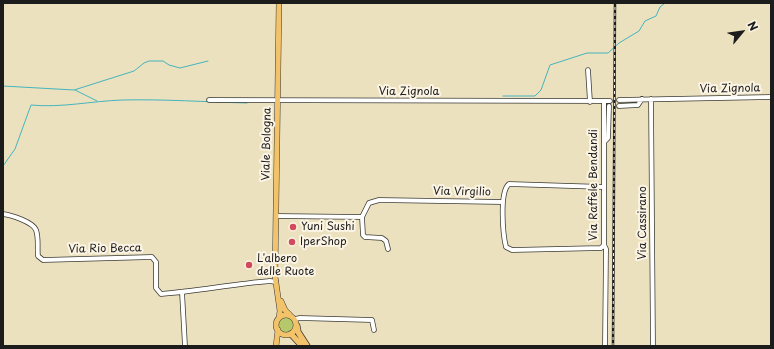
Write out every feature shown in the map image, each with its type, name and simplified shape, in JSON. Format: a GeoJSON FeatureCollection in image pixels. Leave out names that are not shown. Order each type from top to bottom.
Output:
{"type":"FeatureCollection","features":[{"type":"Feature","properties":{"kind":"highway"},"geometry":{"type":"LineString","coordinates":[[297,326],[298,332],[307,346]]}},
{"type":"Feature","properties":{"kind":"highway"},"geometry":{"type":"LineString","coordinates":[[288,334],[302,346]]}},
{"type":"Feature","properties":{"kind":"main road","name":"Viale Bologna"},"geometry":{"type":"LineString","coordinates":[[276,284],[279,3]]}},
{"type":"Feature","properties":{"kind":"main road"},"geometry":{"type":"LineString","coordinates":[[276,284],[282,305],[295,319],[297,326],[276,346]]}},
{"type":"Feature","properties":{"kind":"main road"},"geometry":{"type":"LineString","coordinates":[[276,284],[280,311],[276,324],[278,330],[276,346]]}},
{"type":"Feature","properties":{"kind":"main road"},"geometry":{"type":"LineString","coordinates":[[279,317],[285,314],[290,315]]}},
{"type":"Feature","properties":{"kind":"main road"},"geometry":{"type":"LineString","coordinates":[[278,330],[288,334]]}},
{"type":"Feature","properties":{"kind":"street"},"geometry":{"type":"LineString","coordinates":[[588,70],[590,102]]}},
{"type":"Feature","properties":{"kind":"street","name":"Via Zignola"},"geometry":{"type":"LineString","coordinates":[[620,100],[771,98]]}},
{"type":"Feature","properties":{"kind":"street","name":"Via Zignola"},"geometry":{"type":"LineString","coordinates":[[619,106],[638,105],[642,99]]}},
{"type":"Feature","properties":{"kind":"street","name":"Via Cassirano"},"geometry":{"type":"LineString","coordinates":[[651,99],[653,346]]}},
{"type":"Feature","properties":{"kind":"street","name":"Via Zignola"},"geometry":{"type":"LineString","coordinates":[[209,100],[610,101]]}},
{"type":"Feature","properties":{"kind":"street","name":"Via Raffele Bendandi"},"geometry":{"type":"LineString","coordinates":[[503,202],[504,236],[506,247],[512,250],[601,248],[604,245],[604,101]]}},
{"type":"Feature","properties":{"kind":"street"},"geometry":{"type":"LineString","coordinates":[[604,142],[608,138],[609,106]]}},
{"type":"Feature","properties":{"kind":"street","name":"Via Virgilio"},"geometry":{"type":"LineString","coordinates":[[362,217],[369,203],[379,200],[503,202],[503,192],[508,184],[604,187]]}},
{"type":"Feature","properties":{"kind":"street","name":"Via Rio Becca"},"geometry":{"type":"LineString","coordinates":[[3,214],[34,227],[36,231],[38,256],[43,260],[152,257],[156,262],[156,288],[161,294],[270,280],[276,284]]}},
{"type":"Feature","properties":{"kind":"street"},"geometry":{"type":"LineString","coordinates":[[276,216],[362,217],[362,235],[365,237],[382,238],[386,241],[388,249]]}},
{"type":"Feature","properties":{"kind":"street"},"geometry":{"type":"LineString","coordinates":[[604,245],[606,249],[605,346]]}},
{"type":"Feature","properties":{"kind":"street"},"geometry":{"type":"LineString","coordinates":[[182,292],[185,346]]}},
{"type":"Feature","properties":{"kind":"street"},"geometry":{"type":"LineString","coordinates":[[295,319],[372,320],[374,330]]}},
{"type":"Feature","properties":{"kind":"green space"},"geometry":{"type":"Polygon","coordinates":[[[283,317],[289,317],[294,322],[292,331],[289,333],[283,333],[278,328],[278,322],[283,317]]]}},
{"type":"Feature","properties":{"kind":"waterway"},"geometry":{"type":"LineString","coordinates":[[503,96],[535,96],[541,90],[550,65],[587,53],[608,53],[619,43],[639,31],[645,21],[656,16],[660,7],[665,3]]}},
{"type":"Feature","properties":{"kind":"waterway"},"geometry":{"type":"LineString","coordinates":[[3,86],[74,90],[134,71],[149,61],[163,61],[169,65],[180,68],[208,61]]}},
{"type":"Feature","properties":{"kind":"waterway"},"geometry":{"type":"LineString","coordinates":[[75,90],[97,101]]}},
{"type":"Feature","properties":{"kind":"waterway"},"geometry":{"type":"LineString","coordinates":[[3,166],[15,149],[31,105],[54,106],[138,100],[247,103]]}},
{"type":"Feature","properties":{"kind":"railway"},"geometry":{"type":"LineString","coordinates":[[613,346],[615,3]]}},
{"type":"Feature","properties":{"kind":"place","name":"Yuni Sushi"},"geometry":{"type":"Point","coordinates":[293,227]}},
{"type":"Feature","properties":{"kind":"place","name":"IperShop"},"geometry":{"type":"Point","coordinates":[292,242]}},
{"type":"Feature","properties":{"kind":"place","name":"L'albero delle Ruote"},"geometry":{"type":"Point","coordinates":[249,265]}}]}
